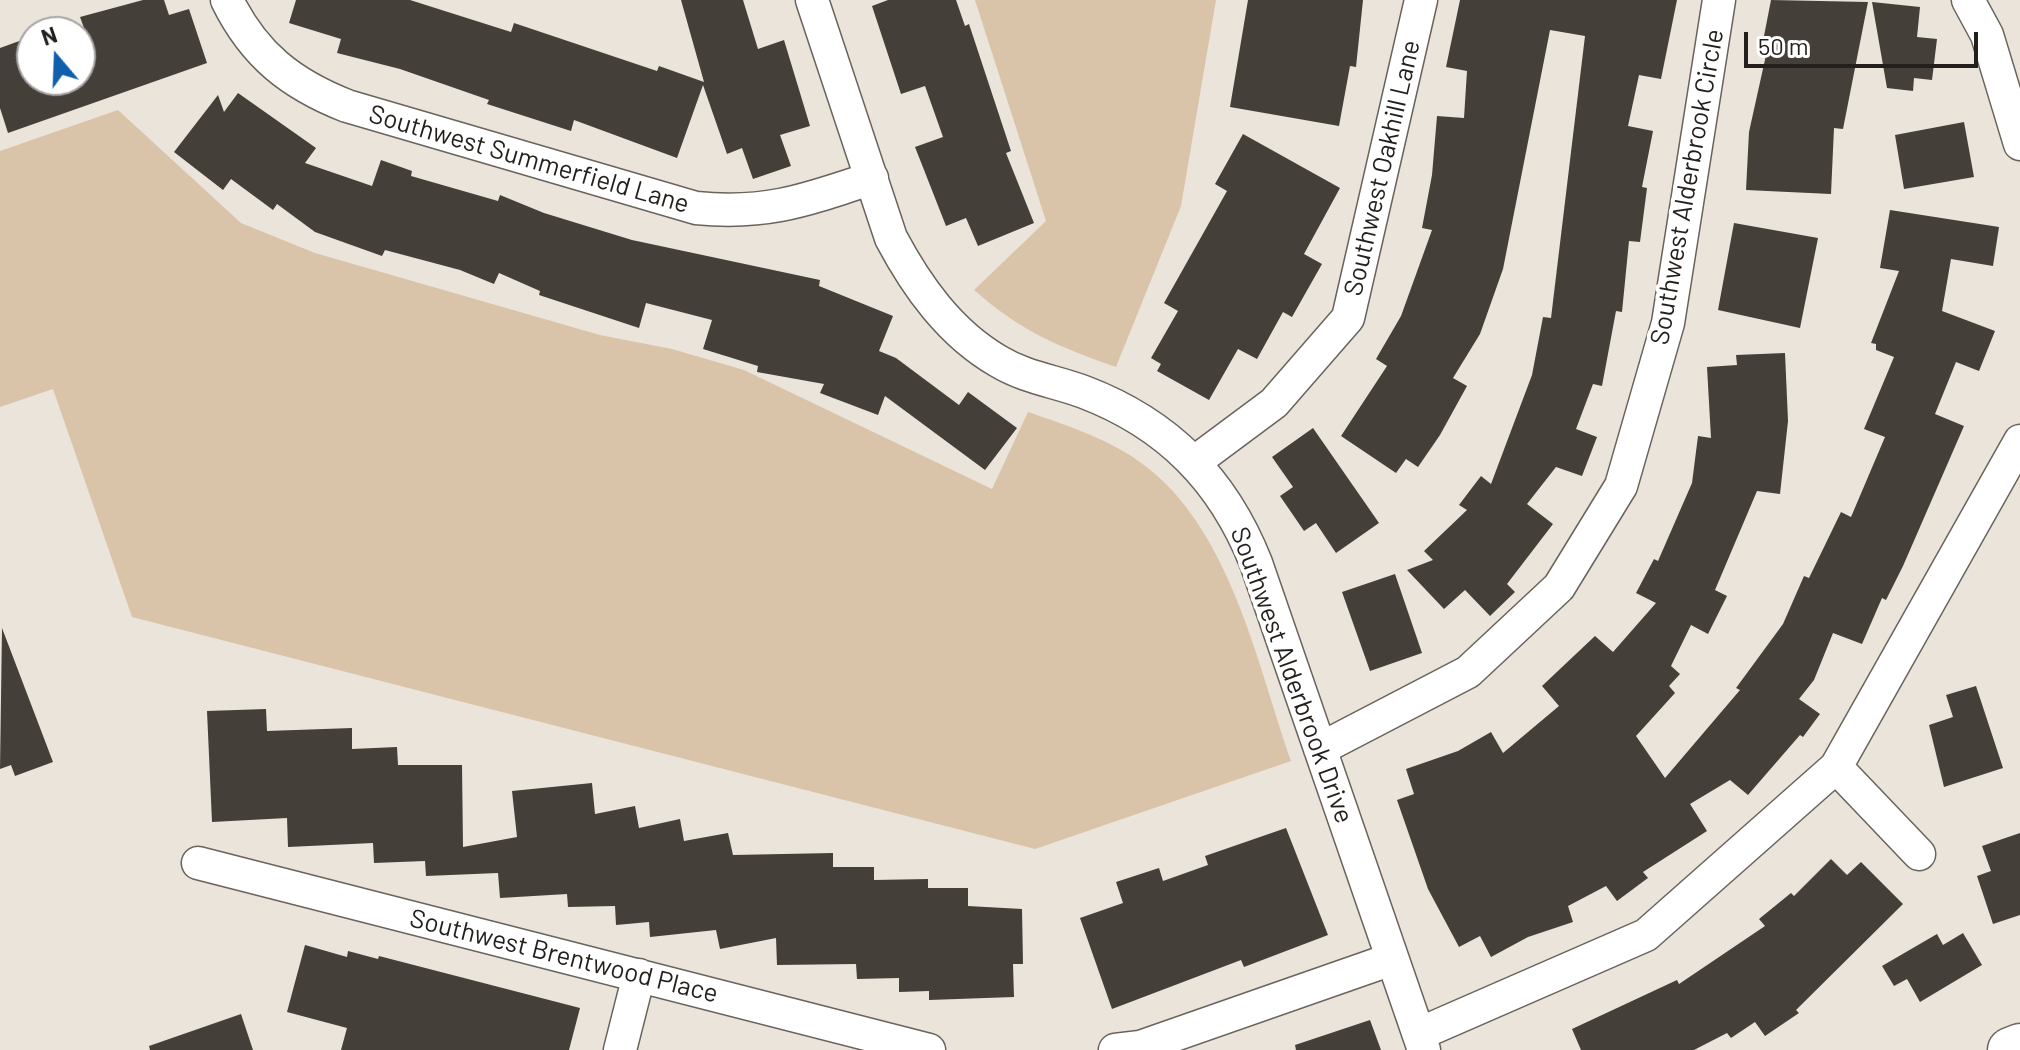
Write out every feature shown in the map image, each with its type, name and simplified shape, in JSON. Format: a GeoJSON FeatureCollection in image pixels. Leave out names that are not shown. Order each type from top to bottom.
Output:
{"type":"FeatureCollection","features":[{"type":"Feature","properties":{"kind":"main road"},"geometry":{"type":"LineString","coordinates":[[2010,1050],[2020,1046]]}},
{"type":"Feature","properties":{"kind":"street","name":"Southwest Summerfield Lane"},"geometry":{"type":"LineString","coordinates":[[227,0],[254,47],[280,72],[309,91],[347,106],[696,208],[737,212],[783,207],[872,178]]}},
{"type":"Feature","properties":{"kind":"street","name":"Southwest Alderbrook Drive"},"geometry":{"type":"LineString","coordinates":[[812,0],[891,238],[907,268],[943,315],[965,337],[998,361],[1033,378],[1079,390],[1136,415],[1169,437],[1196,461],[1245,535],[1421,1042]]}},
{"type":"Feature","properties":{"kind":"street","name":"Southwest Oakhill Lane"},"geometry":{"type":"LineString","coordinates":[[1196,461],[1274,403],[1348,318],[1421,0]]}},
{"type":"Feature","properties":{"kind":"street","name":"Southwest Alderbrook Circle"},"geometry":{"type":"LineString","coordinates":[[1320,749],[1468,672],[1559,587],[1621,486],[1668,323],[1719,0]]}},
{"type":"Feature","properties":{"kind":"street"},"geometry":{"type":"LineString","coordinates":[[1968,0],[1987,35],[2020,144]]}},
{"type":"Feature","properties":{"kind":"street"},"geometry":{"type":"LineString","coordinates":[[1421,1042],[1646,935],[1836,767],[2020,441]]}},
{"type":"Feature","properties":{"kind":"street"},"geometry":{"type":"LineString","coordinates":[[1836,767],[1919,854]]}},
{"type":"Feature","properties":{"kind":"street","name":"Southwest Brentwood Place"},"geometry":{"type":"LineString","coordinates":[[198,863],[929,1050]]}},
{"type":"Feature","properties":{"kind":"street"},"geometry":{"type":"LineString","coordinates":[[1115,1050],[1140,1047],[1392,959]]}},
{"type":"Feature","properties":{"kind":"street"},"geometry":{"type":"LineString","coordinates":[[620,1050],[639,975]]}},
{"type":"Feature","properties":{"kind":"shaded area"},"geometry":{"type":"Polygon","coordinates":[[[975,0],[1216,0],[1181,206],[1116,367],[1024,327],[974,290],[1046,221],[975,0]]]}},
{"type":"Feature","properties":{"kind":"shaded area"},"geometry":{"type":"Polygon","coordinates":[[[118,110],[241,223],[315,253],[600,335],[672,349],[744,370],[992,489],[1028,412],[1117,448],[1144,465],[1174,492],[1198,524],[1219,561],[1252,641],[1291,761],[1035,849],[132,617],[53,389],[0,407],[0,151],[118,110]]]}},
{"type":"Feature","properties":{"kind":"building"},"geometry":{"type":"Polygon","coordinates":[[[143,0],[164,0],[169,15],[189,9],[207,63],[8,133],[0,108],[0,48],[16,42],[16,96],[96,96],[96,16],[84,16],[143,0]]]}},
{"type":"Feature","properties":{"kind":"building"},"geometry":{"type":"Polygon","coordinates":[[[296,0],[410,0],[511,32],[514,23],[657,71],[659,66],[704,82],[681,0],[743,0],[758,49],[784,40],[810,126],[780,135],[791,166],[753,179],[742,148],[727,154],[703,85],[677,158],[574,120],[571,131],[487,104],[489,100],[400,69],[337,53],[341,39],[289,23],[296,0]]]}},
{"type":"Feature","properties":{"kind":"building"},"geometry":{"type":"Polygon","coordinates":[[[888,0],[956,0],[965,26],[969,24],[1011,151],[1006,153],[1034,223],[978,246],[966,218],[946,226],[915,147],[943,137],[925,86],[901,94],[872,6],[888,0]]]}},
{"type":"Feature","properties":{"kind":"building"},"geometry":{"type":"Polygon","coordinates":[[[1248,0],[1363,0],[1356,67],[1350,66],[1339,126],[1230,107],[1248,0]]]}},
{"type":"Feature","properties":{"kind":"building"},"geometry":{"type":"Polygon","coordinates":[[[1460,0],[1677,0],[1661,79],[1639,75],[1628,126],[1653,131],[1642,187],[1647,188],[1640,242],[1629,241],[1622,312],[1616,311],[1602,386],[1593,384],[1576,429],[1597,437],[1582,476],[1556,467],[1527,504],[1553,524],[1507,584],[1515,592],[1490,616],[1465,590],[1444,609],[1407,570],[1433,560],[1424,551],[1467,510],[1459,505],[1481,476],[1491,484],[1532,375],[1543,317],[1551,318],[1585,36],[1550,30],[1503,269],[1480,334],[1453,378],[1467,386],[1440,435],[1418,467],[1406,459],[1396,473],[1341,436],[1387,366],[1376,359],[1401,316],[1432,230],[1422,228],[1432,175],[1437,116],[1464,118],[1467,71],[1446,67],[1460,0]]]}},
{"type":"Feature","properties":{"kind":"building"},"geometry":{"type":"Polygon","coordinates":[[[1771,0],[1868,2],[1843,129],[1834,128],[1831,194],[1746,190],[1749,132],[1770,37],[1764,36],[1771,0]]]}},
{"type":"Feature","properties":{"kind":"building"},"geometry":{"type":"Polygon","coordinates":[[[1872,2],[1920,7],[1917,37],[1937,39],[1932,80],[1914,78],[1913,91],[1887,88],[1872,2]]]}},
{"type":"Feature","properties":{"kind":"building"},"geometry":{"type":"Polygon","coordinates":[[[238,93],[316,148],[305,163],[372,186],[381,160],[412,171],[411,176],[498,201],[500,195],[544,213],[632,240],[820,280],[819,286],[893,316],[879,351],[896,358],[959,405],[968,392],[1017,428],[985,470],[885,396],[878,415],[820,393],[824,384],[757,372],[758,366],[703,349],[712,320],[646,303],[639,328],[539,295],[540,291],[499,273],[494,284],[460,270],[385,250],[382,256],[315,232],[277,204],[273,210],[231,179],[223,190],[174,152],[218,95],[224,112],[238,93]]]}},
{"type":"Feature","properties":{"kind":"building"},"geometry":{"type":"Polygon","coordinates":[[[1964,122],[1974,177],[1904,189],[1895,135],[1964,122]]]}},
{"type":"Feature","properties":{"kind":"building"},"geometry":{"type":"Polygon","coordinates":[[[1243,134],[1340,188],[1304,254],[1322,264],[1292,317],[1283,312],[1257,359],[1238,349],[1209,400],[1157,371],[1161,364],[1151,358],[1178,311],[1164,303],[1227,191],[1215,184],[1243,134]]]}},
{"type":"Feature","properties":{"kind":"building"},"geometry":{"type":"Polygon","coordinates":[[[1890,210],[1999,227],[1993,266],[1951,259],[1942,311],[1995,331],[1979,371],[1956,362],[1935,414],[1964,426],[1903,566],[1886,600],[1882,598],[1862,644],[1833,633],[1814,680],[1799,699],[1820,714],[1803,737],[1800,735],[1748,795],[1730,780],[1690,804],[1707,831],[1643,872],[1648,878],[1617,901],[1606,886],[1568,906],[1573,922],[1528,937],[1491,957],[1480,936],[1459,947],[1428,889],[1397,800],[1414,794],[1406,769],[1458,751],[1491,732],[1503,753],[1559,706],[1542,686],[1595,636],[1613,652],[1656,603],[1636,593],[1654,559],[1658,561],[1692,483],[1698,436],[1711,438],[1707,367],[1737,365],[1736,355],[1785,353],[1788,421],[1780,494],[1757,491],[1715,590],[1727,596],[1708,634],[1691,625],[1671,666],[1680,674],[1669,686],[1675,693],[1636,736],[1665,778],[1740,690],[1736,688],[1783,624],[1804,576],[1809,578],[1841,512],[1851,517],[1885,437],[1864,429],[1894,357],[1876,350],[1876,344],[1871,343],[1899,271],[1880,268],[1890,210]]]}},
{"type":"Feature","properties":{"kind":"building"},"geometry":{"type":"Polygon","coordinates":[[[1734,223],[1818,238],[1800,328],[1718,310],[1734,223]]]}},
{"type":"Feature","properties":{"kind":"building"},"geometry":{"type":"Polygon","coordinates":[[[1313,428],[1379,523],[1336,553],[1316,523],[1304,531],[1280,496],[1293,487],[1272,457],[1313,428]]]}},
{"type":"Feature","properties":{"kind":"building"},"geometry":{"type":"Polygon","coordinates":[[[1395,574],[1422,653],[1370,671],[1342,592],[1395,574]]]}},
{"type":"Feature","properties":{"kind":"building"},"geometry":{"type":"Polygon","coordinates":[[[2,628],[53,762],[15,776],[11,765],[0,769],[2,628]]]}},
{"type":"Feature","properties":{"kind":"building"},"geometry":{"type":"Polygon","coordinates":[[[1976,686],[2003,768],[1944,787],[1929,725],[1953,717],[1946,695],[1976,686]]]}},
{"type":"Feature","properties":{"kind":"building"},"geometry":{"type":"Polygon","coordinates":[[[266,709],[267,731],[352,728],[352,749],[397,747],[398,765],[462,765],[463,847],[517,837],[512,791],[592,783],[595,814],[635,806],[639,828],[680,819],[684,841],[728,833],[733,855],[833,853],[833,867],[874,867],[874,880],[928,879],[928,888],[968,888],[968,906],[1022,909],[1023,964],[1013,964],[1014,997],[929,1000],[929,991],[899,992],[899,978],[857,979],[856,964],[777,965],[776,938],[720,949],[716,930],[650,937],[649,922],[616,925],[615,906],[568,907],[567,894],[500,898],[498,873],[426,876],[425,861],[374,863],[373,843],[288,847],[287,818],[212,822],[207,711],[266,709]]]}},
{"type":"Feature","properties":{"kind":"building"},"geometry":{"type":"Polygon","coordinates":[[[1286,828],[1328,935],[1244,967],[1241,960],[1112,1009],[1080,918],[1123,903],[1116,882],[1159,868],[1163,881],[1208,865],[1205,856],[1286,828]]]}},
{"type":"Feature","properties":{"kind":"building"},"geometry":{"type":"Polygon","coordinates":[[[2020,833],[2020,915],[1993,924],[1977,876],[1991,871],[1982,846],[2020,833]]]}},
{"type":"Feature","properties":{"kind":"building"},"geometry":{"type":"Polygon","coordinates":[[[1831,859],[1847,875],[1861,862],[1903,904],[1796,1010],[1799,1013],[1765,1036],[1755,1022],[1731,1038],[1727,1033],[1694,1050],[1581,1050],[1572,1029],[1677,980],[1679,984],[1765,926],[1759,919],[1791,893],[1794,896],[1831,859]]]}},
{"type":"Feature","properties":{"kind":"building"},"geometry":{"type":"Polygon","coordinates":[[[1963,933],[1982,965],[1920,1002],[1907,979],[1894,986],[1882,966],[1937,934],[1943,945],[1963,933]]]}},
{"type":"Feature","properties":{"kind":"building"},"geometry":{"type":"Polygon","coordinates":[[[305,945],[347,957],[348,951],[378,959],[379,956],[580,1008],[569,1050],[341,1050],[347,1028],[287,1012],[305,945]]]}},
{"type":"Feature","properties":{"kind":"building"},"geometry":{"type":"Polygon","coordinates":[[[241,1014],[253,1050],[150,1050],[149,1046],[241,1014]]]}},
{"type":"Feature","properties":{"kind":"building"},"geometry":{"type":"Polygon","coordinates":[[[1370,1020],[1381,1050],[1296,1050],[1295,1045],[1370,1020]]]}}]}
